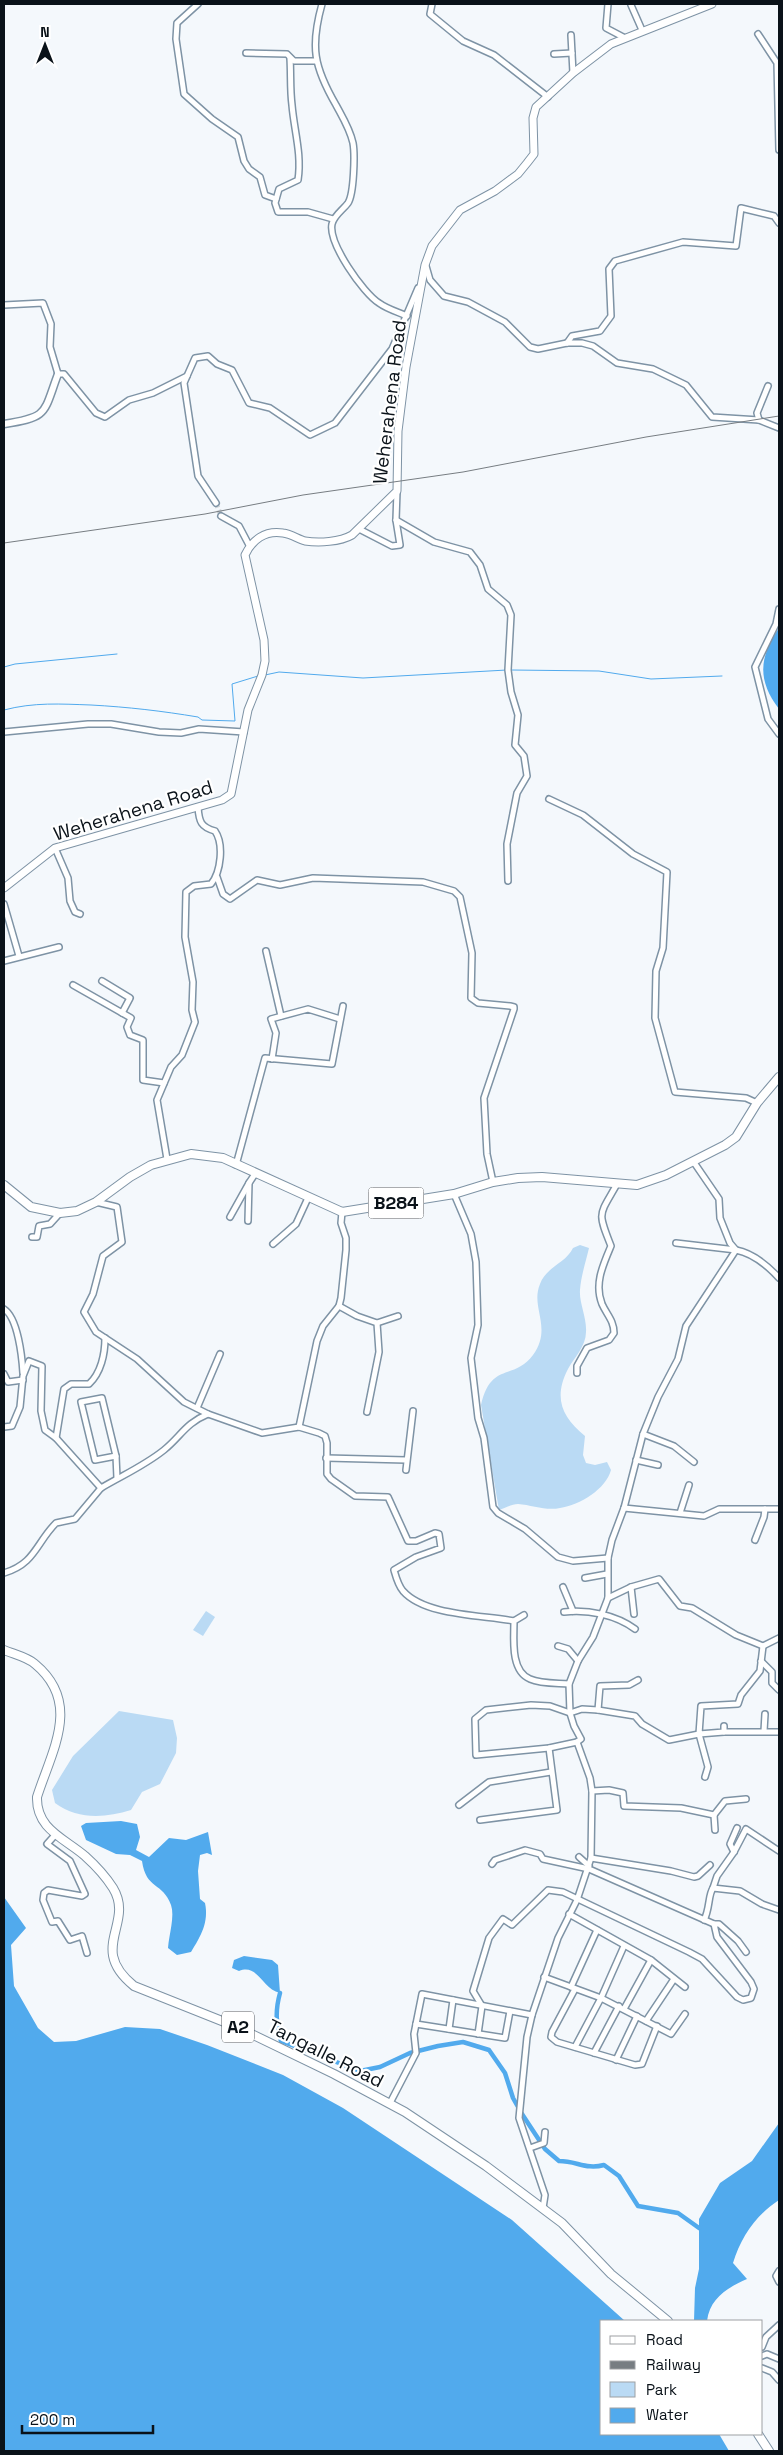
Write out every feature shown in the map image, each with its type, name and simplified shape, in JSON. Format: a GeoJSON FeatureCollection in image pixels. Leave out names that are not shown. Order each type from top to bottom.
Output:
{"type":"FeatureCollection","features":[{"type":"Feature","properties":{"kind":"main road","name":"Weherahena Road"},"geometry":{"type":"LineString","coordinates":[[4,888],[55,848],[222,800],[231,794],[248,710],[262,675],[265,661],[264,640],[245,555],[255,539],[270,533],[282,532],[305,540],[344,540],[359,529],[397,491],[398,430],[406,367],[426,265],[432,246],[460,210],[496,190],[518,174],[531,159],[534,154],[534,113],[573,73],[611,44],[642,30],[712,4]]}},
{"type":"Feature","properties":{"kind":"main road","name":"B284"},"geometry":{"type":"LineString","coordinates":[[4,1186],[31,1207],[60,1213],[77,1211],[96,1202],[130,1177],[167,1159],[192,1154],[223,1158],[342,1212],[454,1194],[493,1182],[542,1177],[637,1185],[666,1175],[736,1137],[757,1103],[779,1077]]}},
{"type":"Feature","properties":{"kind":"main road","name":"Tangalle Road"},"geometry":{"type":"LineString","coordinates":[[4,1650],[34,1663],[50,1680],[60,1699],[62,1721],[37,1797],[40,1817],[45,1826],[86,1857],[109,1882],[119,1897],[118,1916],[112,1940],[112,1955],[121,1975],[134,1986],[237,2027],[390,2104],[486,2166],[543,2208],[562,2223],[610,2274],[667,2320]]}},
{"type":"Feature","properties":{"kind":"main road"},"geometry":{"type":"LineString","coordinates":[[759,2435],[769,2451]]}},
{"type":"Feature","properties":{"kind":"street"},"geometry":{"type":"LineString","coordinates":[[198,4],[182,16],[177,23],[176,40],[184,94],[216,123],[238,137],[244,160],[249,169],[260,177],[265,195],[276,199]]}},
{"type":"Feature","properties":{"kind":"street"},"geometry":{"type":"LineString","coordinates":[[322,4],[316,31],[317,67],[346,122],[354,150],[352,194],[331,226],[348,269],[378,303],[406,316]]}},
{"type":"Feature","properties":{"kind":"street"},"geometry":{"type":"LineString","coordinates":[[432,4],[430,14],[450,31],[463,41],[494,56],[548,97]]}},
{"type":"Feature","properties":{"kind":"street"},"geometry":{"type":"LineString","coordinates":[[608,4],[606,28],[625,38]]}},
{"type":"Feature","properties":{"kind":"street"},"geometry":{"type":"LineString","coordinates":[[631,5],[642,30]]}},
{"type":"Feature","properties":{"kind":"street"},"geometry":{"type":"LineString","coordinates":[[758,34],[777,63],[779,150]]}},
{"type":"Feature","properties":{"kind":"street"},"geometry":{"type":"LineString","coordinates":[[571,35],[573,73]]}},
{"type":"Feature","properties":{"kind":"street"},"geometry":{"type":"LineString","coordinates":[[246,53],[287,54],[294,60],[316,61]]}},
{"type":"Feature","properties":{"kind":"street"},"geometry":{"type":"LineString","coordinates":[[554,54],[572,53]]}},
{"type":"Feature","properties":{"kind":"street"},"geometry":{"type":"LineString","coordinates":[[290,58],[292,105],[300,170],[298,180],[279,189],[276,199],[278,212],[308,212],[334,219]]}},
{"type":"Feature","properties":{"kind":"street"},"geometry":{"type":"LineString","coordinates":[[567,343],[572,336],[600,331],[611,316],[609,269],[615,261],[684,242],[736,246],[741,208],[774,216],[779,222]]}},
{"type":"Feature","properties":{"kind":"street"},"geometry":{"type":"LineString","coordinates":[[426,265],[430,280],[444,296],[468,302],[505,322],[530,347],[538,350],[553,344],[582,342],[593,346],[617,364],[653,369],[686,386],[712,417],[759,420],[779,428]]}},
{"type":"Feature","properties":{"kind":"street"},"geometry":{"type":"LineString","coordinates":[[216,502],[198,476],[184,383],[196,358],[208,356],[216,364],[232,370],[249,403],[270,408],[310,436],[335,423],[392,349],[424,276]]}},
{"type":"Feature","properties":{"kind":"street"},"geometry":{"type":"LineString","coordinates":[[4,305],[44,303],[51,324],[50,347],[58,374],[44,409],[38,417],[4,424]]}},
{"type":"Feature","properties":{"kind":"street"},"geometry":{"type":"LineString","coordinates":[[58,374],[64,374],[96,413],[105,417],[129,400],[154,392],[187,376]]}},
{"type":"Feature","properties":{"kind":"street"},"geometry":{"type":"LineString","coordinates":[[759,420],[758,413],[768,386]]}},
{"type":"Feature","properties":{"kind":"street"},"geometry":{"type":"LineString","coordinates":[[359,529],[397,547],[400,545],[396,520],[397,491]]}},
{"type":"Feature","properties":{"kind":"street"},"geometry":{"type":"LineString","coordinates":[[221,516],[239,526],[250,545]]}},
{"type":"Feature","properties":{"kind":"street"},"geometry":{"type":"LineString","coordinates":[[396,520],[434,542],[470,552],[480,565],[488,589],[507,605],[511,615],[508,670],[511,692],[518,715],[515,745],[524,756],[527,776],[517,794],[507,844],[508,881]]}},
{"type":"Feature","properties":{"kind":"street"},"geometry":{"type":"LineString","coordinates":[[779,608],[776,624],[755,667],[768,719],[779,734]]}},
{"type":"Feature","properties":{"kind":"street"},"geometry":{"type":"LineString","coordinates":[[4,732],[88,724],[112,724],[159,732],[181,733],[199,729],[244,732]]}},
{"type":"Feature","properties":{"kind":"street"},"geometry":{"type":"LineString","coordinates":[[549,800],[582,815],[633,854],[666,872],[664,948],[656,970],[655,1018],[675,1092],[746,1098],[757,1103]]}},
{"type":"Feature","properties":{"kind":"street"},"geometry":{"type":"LineString","coordinates":[[198,807],[199,822],[204,828],[215,831],[220,839],[217,877],[223,894],[230,899],[257,880],[280,885],[313,878],[423,882],[454,891],[460,898],[472,953],[471,998],[478,1003],[514,1006],[484,1098],[487,1154],[493,1182]]}},
{"type":"Feature","properties":{"kind":"street"},"geometry":{"type":"LineString","coordinates":[[55,848],[68,878],[70,900],[75,912],[80,914]]}},
{"type":"Feature","properties":{"kind":"street"},"geometry":{"type":"LineString","coordinates":[[167,1159],[157,1100],[171,1067],[182,1054],[195,1022],[192,1010],[193,982],[185,937],[186,892],[194,886],[211,884],[217,877]]}},
{"type":"Feature","properties":{"kind":"street"},"geometry":{"type":"LineString","coordinates":[[4,904],[18,956]]}},
{"type":"Feature","properties":{"kind":"street"},"geometry":{"type":"LineString","coordinates":[[4,961],[18,956],[59,948]]}},
{"type":"Feature","properties":{"kind":"street"},"geometry":{"type":"LineString","coordinates":[[266,951],[280,1016]]}},
{"type":"Feature","properties":{"kind":"street"},"geometry":{"type":"LineString","coordinates":[[102,981],[130,998],[122,1013]]}},
{"type":"Feature","properties":{"kind":"street"},"geometry":{"type":"LineString","coordinates":[[73,985],[131,1018],[127,1027],[130,1035],[143,1040],[143,1080],[164,1083]]}},
{"type":"Feature","properties":{"kind":"street"},"geometry":{"type":"LineString","coordinates":[[236,1165],[266,1058],[332,1064],[343,1006]]}},
{"type":"Feature","properties":{"kind":"street"},"geometry":{"type":"LineString","coordinates":[[272,1059],[276,1033],[271,1019],[308,1009],[340,1019]]}},
{"type":"Feature","properties":{"kind":"street"},"geometry":{"type":"LineString","coordinates":[[693,1161],[718,1199],[720,1218],[730,1243],[736,1250]]}},
{"type":"Feature","properties":{"kind":"street"},"geometry":{"type":"LineString","coordinates":[[230,1217],[255,1174]]}},
{"type":"Feature","properties":{"kind":"street"},"geometry":{"type":"LineString","coordinates":[[248,1221],[249,1184]]}},
{"type":"Feature","properties":{"kind":"street"},"geometry":{"type":"LineString","coordinates":[[577,1373],[577,1366],[587,1348],[609,1340],[614,1333],[610,1315],[602,1303],[599,1275],[611,1246],[600,1218],[602,1209],[617,1184]]}},
{"type":"Feature","properties":{"kind":"street"},"geometry":{"type":"LineString","coordinates":[[454,1194],[471,1234],[476,1262],[478,1325],[471,1358],[478,1418],[484,1438],[493,1507],[498,1513],[542,1542],[558,1557],[573,1561],[608,1558]]}},
{"type":"Feature","properties":{"kind":"street"},"geometry":{"type":"LineString","coordinates":[[273,1244],[296,1224],[308,1198]]}},
{"type":"Feature","properties":{"kind":"street"},"geometry":{"type":"LineString","coordinates":[[96,1202],[117,1207],[122,1242],[103,1256],[93,1294],[84,1312],[96,1332],[137,1359],[184,1402],[208,1414],[262,1433],[299,1427],[325,1436],[327,1443],[327,1474],[355,1496],[388,1497],[408,1541],[416,1541],[436,1532],[439,1534],[441,1548],[416,1557],[394,1570],[403,1591],[413,1600],[436,1609],[514,1620],[524,1615]]}},
{"type":"Feature","properties":{"kind":"street"},"geometry":{"type":"LineString","coordinates":[[299,1427],[317,1341],[323,1326],[339,1306],[346,1250],[346,1238],[341,1222],[342,1212]]}},
{"type":"Feature","properties":{"kind":"street"},"geometry":{"type":"LineString","coordinates":[[32,1237],[37,1237],[40,1226],[50,1224],[60,1213]]}},
{"type":"Feature","properties":{"kind":"street"},"geometry":{"type":"LineString","coordinates":[[676,1243],[744,1252],[771,1269],[779,1278]]}},
{"type":"Feature","properties":{"kind":"street"},"geometry":{"type":"LineString","coordinates":[[736,1250],[686,1326],[678,1359],[658,1396],[643,1434],[624,1508],[608,1558],[608,1598],[602,1615],[578,1661],[569,1684],[570,1713],[574,1726],[581,1738],[577,1742],[548,1748],[476,1755],[475,1719],[486,1710],[531,1705],[550,1706],[570,1713],[582,1709],[635,1716],[642,1724],[669,1740],[724,1729],[779,1732]]}},
{"type":"Feature","properties":{"kind":"street"},"geometry":{"type":"LineString","coordinates":[[339,1306],[356,1316],[377,1323],[398,1316]]}},
{"type":"Feature","properties":{"kind":"street"},"geometry":{"type":"LineString","coordinates":[[4,1309],[8,1312],[16,1332],[23,1378]]}},
{"type":"Feature","properties":{"kind":"street"},"geometry":{"type":"LineString","coordinates":[[367,1412],[379,1352],[377,1323]]}},
{"type":"Feature","properties":{"kind":"street"},"geometry":{"type":"LineString","coordinates":[[56,1438],[64,1389],[71,1384],[89,1384],[95,1378],[105,1352],[106,1338]]}},
{"type":"Feature","properties":{"kind":"street"},"geometry":{"type":"LineString","coordinates":[[196,1408],[220,1354]]}},
{"type":"Feature","properties":{"kind":"street"},"geometry":{"type":"LineString","coordinates":[[4,1426],[12,1426],[20,1407],[23,1378],[29,1361],[42,1366],[41,1410],[45,1430],[56,1438],[101,1488]]}},
{"type":"Feature","properties":{"kind":"street"},"geometry":{"type":"LineString","coordinates":[[4,1374],[8,1382],[23,1378]]}},
{"type":"Feature","properties":{"kind":"street"},"geometry":{"type":"LineString","coordinates":[[116,1456],[95,1460],[92,1458],[81,1402],[102,1398],[104,1401],[116,1456],[118,1478]]}},
{"type":"Feature","properties":{"kind":"street"},"geometry":{"type":"LineString","coordinates":[[406,1470],[413,1410]]}},
{"type":"Feature","properties":{"kind":"street"},"geometry":{"type":"LineString","coordinates":[[4,1573],[31,1559],[56,1523],[74,1520],[101,1488],[140,1468],[164,1451],[193,1420],[208,1414]]}},
{"type":"Feature","properties":{"kind":"street"},"geometry":{"type":"LineString","coordinates":[[643,1434],[674,1446],[694,1462]]}},
{"type":"Feature","properties":{"kind":"street"},"geometry":{"type":"LineString","coordinates":[[326,1458],[406,1460]]}},
{"type":"Feature","properties":{"kind":"street"},"geometry":{"type":"LineString","coordinates":[[636,1460],[658,1465]]}},
{"type":"Feature","properties":{"kind":"street"},"geometry":{"type":"LineString","coordinates":[[680,1514],[689,1485]]}},
{"type":"Feature","properties":{"kind":"street"},"geometry":{"type":"LineString","coordinates":[[624,1508],[704,1516],[718,1509],[779,1509]]}},
{"type":"Feature","properties":{"kind":"street"},"geometry":{"type":"LineString","coordinates":[[756,1540],[765,1509]]}},
{"type":"Feature","properties":{"kind":"street"},"geometry":{"type":"LineString","coordinates":[[585,1578],[607,1574]]}},
{"type":"Feature","properties":{"kind":"street"},"geometry":{"type":"LineString","coordinates":[[608,1598],[631,1587],[659,1579],[680,1606],[692,1608],[736,1635],[763,1646],[779,1638]]}},
{"type":"Feature","properties":{"kind":"street"},"geometry":{"type":"LineString","coordinates":[[631,1587],[634,1614]]}},
{"type":"Feature","properties":{"kind":"street"},"geometry":{"type":"LineString","coordinates":[[563,1588],[573,1611]]}},
{"type":"Feature","properties":{"kind":"street"},"geometry":{"type":"LineString","coordinates":[[564,1612],[584,1610],[629,1624],[635,1629]]}},
{"type":"Feature","properties":{"kind":"street"},"geometry":{"type":"LineString","coordinates":[[514,1620],[514,1649],[522,1673],[528,1679],[536,1681],[569,1684]]}},
{"type":"Feature","properties":{"kind":"street"},"geometry":{"type":"LineString","coordinates":[[558,1646],[568,1649],[578,1661]]}},
{"type":"Feature","properties":{"kind":"street"},"geometry":{"type":"LineString","coordinates":[[705,1777],[708,1767],[699,1734],[701,1706],[738,1704],[741,1695],[760,1671],[763,1646]]}},
{"type":"Feature","properties":{"kind":"street"},"geometry":{"type":"LineString","coordinates":[[761,1662],[772,1672],[772,1683],[779,1690]]}},
{"type":"Feature","properties":{"kind":"street"},"geometry":{"type":"LineString","coordinates":[[598,1710],[600,1686],[629,1685],[638,1680]]}},
{"type":"Feature","properties":{"kind":"street"},"geometry":{"type":"LineString","coordinates":[[764,1731],[765,1714]]}},
{"type":"Feature","properties":{"kind":"street"},"geometry":{"type":"LineString","coordinates":[[543,2208],[545,2195],[519,2118],[526,2037],[532,2015],[558,1938],[577,1900],[591,1858],[592,1791],[590,1778],[577,1742]]}},
{"type":"Feature","properties":{"kind":"street"},"geometry":{"type":"LineString","coordinates":[[480,1820],[557,1810],[548,1748]]}},
{"type":"Feature","properties":{"kind":"street"},"geometry":{"type":"LineString","coordinates":[[459,1805],[489,1782],[551,1772]]}},
{"type":"Feature","properties":{"kind":"street"},"geometry":{"type":"LineString","coordinates":[[592,1791],[609,1790],[623,1793],[624,1806],[681,1808],[714,1815]]}},
{"type":"Feature","properties":{"kind":"street"},"geometry":{"type":"LineString","coordinates":[[715,1830],[714,1815],[725,1802],[746,1800]]}},
{"type":"Feature","properties":{"kind":"street"},"geometry":{"type":"LineString","coordinates":[[734,1852],[730,1844],[737,1828]]}},
{"type":"Feature","properties":{"kind":"street"},"geometry":{"type":"LineString","coordinates":[[704,1920],[709,1910],[710,1892],[717,1876],[734,1852],[746,1829],[779,1850]]}},
{"type":"Feature","properties":{"kind":"street"},"geometry":{"type":"LineString","coordinates":[[56,1834],[48,1844],[70,1861],[85,1894],[82,1896],[48,1890],[44,1893],[44,1900],[52,1922],[58,1921],[70,1940],[82,1936],[87,1953]]}},
{"type":"Feature","properties":{"kind":"street"},"geometry":{"type":"LineString","coordinates":[[492,1864],[495,1860],[525,1850],[540,1854],[543,1859],[589,1868],[704,1920],[719,1924],[746,1952]]}},
{"type":"Feature","properties":{"kind":"street"},"geometry":{"type":"LineString","coordinates":[[579,1857],[589,1868]]}},
{"type":"Feature","properties":{"kind":"street"},"geometry":{"type":"LineString","coordinates":[[591,1858],[670,1871],[694,1878],[710,1865]]}},
{"type":"Feature","properties":{"kind":"street"},"geometry":{"type":"LineString","coordinates":[[713,1888],[740,1891],[762,1904],[779,1910]]}},
{"type":"Feature","properties":{"kind":"street"},"geometry":{"type":"LineString","coordinates":[[478,2034],[482,2006],[473,1991],[489,1938],[503,1919],[512,1925],[548,1890],[563,1892],[690,1952],[702,1959],[737,1996],[743,2000],[751,1998],[754,1989],[751,1982],[717,1937],[714,1924]]}},
{"type":"Feature","properties":{"kind":"street"},"geometry":{"type":"LineString","coordinates":[[569,1914],[651,1960],[685,1987]]}},
{"type":"Feature","properties":{"kind":"street"},"geometry":{"type":"LineString","coordinates":[[597,1930],[551,2037],[574,2047],[635,2065],[642,2064],[657,2026]]}},
{"type":"Feature","properties":{"kind":"street"},"geometry":{"type":"LineString","coordinates":[[574,2047],[601,1998],[624,1946]]}},
{"type":"Feature","properties":{"kind":"street"},"geometry":{"type":"LineString","coordinates":[[594,2053],[651,1960]]}},
{"type":"Feature","properties":{"kind":"street"},"geometry":{"type":"LineString","coordinates":[[544,1977],[601,1998],[671,2034],[685,2014]]}},
{"type":"Feature","properties":{"kind":"street"},"geometry":{"type":"LineString","coordinates":[[646,2020],[674,1979]]}},
{"type":"Feature","properties":{"kind":"street"},"geometry":{"type":"LineString","coordinates":[[390,2104],[416,2053],[414,2034],[422,1994],[532,2015]]}},
{"type":"Feature","properties":{"kind":"street"},"geometry":{"type":"LineString","coordinates":[[449,2029],[453,2000]]}},
{"type":"Feature","properties":{"kind":"street"},"geometry":{"type":"LineString","coordinates":[[416,2024],[505,2038],[510,2011]]}},
{"type":"Feature","properties":{"kind":"street"},"geometry":{"type":"LineString","coordinates":[[616,2060],[637,2016]]}},
{"type":"Feature","properties":{"kind":"street"},"geometry":{"type":"LineString","coordinates":[[530,2148],[542,2145],[545,2132]]}},
{"type":"Feature","properties":{"kind":"street"},"geometry":{"type":"LineString","coordinates":[[779,2271],[776,2276],[779,2282]]}},
{"type":"Feature","properties":{"kind":"street"},"geometry":{"type":"LineString","coordinates":[[763,2344],[766,2336],[779,2325]]}},
{"type":"Feature","properties":{"kind":"street"},"geometry":{"type":"LineString","coordinates":[[763,2356],[767,2354],[779,2359]]}},
{"type":"Feature","properties":{"kind":"street"},"geometry":{"type":"LineString","coordinates":[[763,2368],[772,2372],[779,2380]]}},
{"type":"Feature","properties":{"kind":"green space"},"geometry":{"type":"Polygon","coordinates":[[[580,1245],[589,1248],[580,1290],[586,1327],[585,1337],[582,1347],[563,1379],[561,1389],[562,1406],[571,1422],[585,1436],[583,1455],[586,1463],[595,1465],[607,1462],[611,1470],[604,1484],[598,1490],[584,1500],[568,1506],[555,1509],[516,1504],[499,1510],[481,1405],[485,1391],[497,1377],[518,1368],[533,1355],[539,1345],[541,1335],[538,1301],[540,1284],[547,1273],[566,1258],[573,1248],[580,1245]]]}},
{"type":"Feature","properties":{"kind":"green space"},"geometry":{"type":"Polygon","coordinates":[[[206,1611],[215,1617],[203,1636],[193,1630],[206,1611]]]}},
{"type":"Feature","properties":{"kind":"green space"},"geometry":{"type":"Polygon","coordinates":[[[119,1711],[173,1720],[177,1738],[176,1753],[160,1784],[142,1792],[131,1810],[111,1815],[92,1816],[64,1809],[55,1803],[52,1790],[73,1756],[119,1711]]]}},
{"type":"Feature","properties":{"kind":"water"},"geometry":{"type":"Polygon","coordinates":[[[779,628],[779,709],[767,688],[763,668],[767,649],[779,628]]]}},
{"type":"Feature","properties":{"kind":"water"},"geometry":{"type":"Polygon","coordinates":[[[121,1821],[137,1824],[140,1837],[136,1850],[149,1857],[169,1838],[186,1840],[208,1832],[212,1855],[207,1853],[200,1855],[198,1871],[200,1899],[205,1903],[206,1916],[201,1934],[191,1952],[177,1955],[168,1948],[172,1920],[171,1905],[164,1892],[147,1877],[142,1861],[130,1855],[116,1854],[86,1840],[81,1826],[86,1823],[121,1821]]]}},
{"type":"Feature","properties":{"kind":"water"},"geometry":{"type":"Polygon","coordinates":[[[4,1897],[26,1928],[11,1945],[14,1986],[38,2028],[54,2042],[76,2041],[125,2027],[160,2029],[283,2075],[343,2108],[512,2220],[624,2320],[600,2320],[600,2435],[720,2435],[729,2451],[4,2451],[4,1897]]]}},
{"type":"Feature","properties":{"kind":"water"},"geometry":{"type":"Polygon","coordinates":[[[244,1956],[272,1960],[278,1965],[280,1993],[274,1991],[251,1970],[239,1971],[232,1968],[234,1960],[244,1956]]]}},
{"type":"Feature","properties":{"kind":"water"},"geometry":{"type":"Polygon","coordinates":[[[779,2123],[779,2200],[750,2227],[740,2244],[733,2263],[747,2279],[726,2290],[716,2300],[707,2320],[694,2320],[695,2288],[699,2269],[699,2219],[720,2183],[752,2161],[779,2123]]]}},
{"type":"Feature","properties":{"kind":"waterway"},"geometry":{"type":"LineString","coordinates":[[4,667],[15,664],[117,654]]}},
{"type":"Feature","properties":{"kind":"waterway"},"geometry":{"type":"LineString","coordinates":[[265,675],[279,672],[363,678],[507,670]]}},
{"type":"Feature","properties":{"kind":"waterway"},"geometry":{"type":"LineString","coordinates":[[511,670],[599,671],[651,679],[722,676]]}},
{"type":"Feature","properties":{"kind":"waterway"},"geometry":{"type":"LineString","coordinates":[[4,710],[37,705],[91,705],[171,713],[198,717],[202,720],[235,721],[232,684],[258,676]]}},
{"type":"Feature","properties":{"kind":"waterway"},"geometry":{"type":"LineString","coordinates":[[280,1993],[277,2017],[281,2041],[360,2071],[380,2067],[410,2053],[438,2046],[463,2042],[489,2050],[505,2073],[513,2098],[522,2114],[545,2149],[559,2161],[587,2166],[604,2165],[619,2176],[638,2206],[678,2213],[699,2228]]}},
{"type":"Feature","properties":{"kind":"tunnel"},"geometry":{"type":"LineString","coordinates":[[216,503],[221,516]]}},
{"type":"Feature","properties":{"kind":"railway"},"geometry":{"type":"LineString","coordinates":[[4,543],[205,514],[303,495],[463,472],[646,437],[779,416]]}}]}
